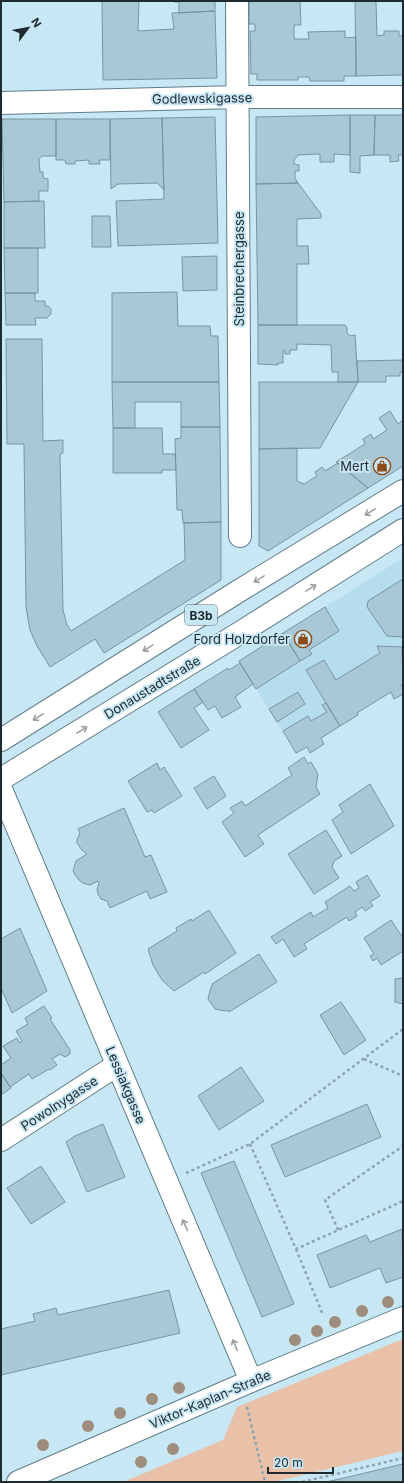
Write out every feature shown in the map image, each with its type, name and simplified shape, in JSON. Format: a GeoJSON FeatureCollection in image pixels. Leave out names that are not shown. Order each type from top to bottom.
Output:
{"type":"FeatureCollection","features":[{"type":"Feature","properties":{"kind":"street","name":"Steinbrechergasse"},"geometry":{"type":"LineString","coordinates":[[237,1],[240,536]]}},
{"type":"Feature","properties":{"kind":"street","name":"Godlewskigasse"},"geometry":{"type":"LineString","coordinates":[[1,103],[238,97],[403,98]]}},
{"type":"Feature","properties":{"kind":"street","name":"B3b"},"geometry":{"type":"LineString","coordinates":[[1,740],[242,589],[403,491]]}},
{"type":"Feature","properties":{"kind":"street","name":"Donaustadtstraße"},"geometry":{"type":"LineString","coordinates":[[1,779],[243,631],[403,530]]}},
{"type":"Feature","properties":{"kind":"street","name":"Lessiakgasse"},"geometry":{"type":"LineString","coordinates":[[1,789],[117,1065],[248,1390]]}},
{"type":"Feature","properties":{"kind":"street","name":"Powolnygasse"},"geometry":{"type":"LineString","coordinates":[[1,1140],[117,1065]]}},
{"type":"Feature","properties":{"kind":"street","name":"Viktor-Kaplan-Straße"},"geometry":{"type":"LineString","coordinates":[[18,1482],[48,1476],[248,1390],[403,1318]]}},
{"type":"Feature","properties":{"kind":"path"},"geometry":{"type":"LineString","coordinates":[[182,1175],[250,1144],[403,1029]]}},
{"type":"Feature","properties":{"kind":"path"},"geometry":{"type":"LineString","coordinates":[[363,1059],[403,1076]]}},
{"type":"Feature","properties":{"kind":"path"},"geometry":{"type":"LineString","coordinates":[[250,1144],[323,1315]]}},
{"type":"Feature","properties":{"kind":"path"},"geometry":{"type":"LineString","coordinates":[[338,1230],[325,1200],[403,1146]]}},
{"type":"Feature","properties":{"kind":"path"},"geometry":{"type":"LineString","coordinates":[[296,1249],[401,1202],[403,1198]]}},
{"type":"Feature","properties":{"kind":"path"},"geometry":{"type":"LineString","coordinates":[[248,1390],[265,1482]]}},
{"type":"Feature","properties":{"kind":"path"},"geometry":{"type":"LineString","coordinates":[[302,1482],[403,1458]]}},
{"type":"Feature","properties":{"kind":"path"},"geometry":{"type":"LineString","coordinates":[[343,1472],[344,1478]]}},
{"type":"Feature","properties":{"kind":"shaded area"},"geometry":{"type":"Polygon","coordinates":[[[403,558],[403,684],[401,685],[403,688],[394,699],[391,692],[321,738],[324,744],[310,753],[307,747],[296,753],[239,661],[403,558]]]}},
{"type":"Feature","properties":{"kind":"shaded area"},"geometry":{"type":"Polygon","coordinates":[[[403,1339],[403,1451],[274,1482],[123,1482],[223,1440],[237,1407],[403,1339]]]}},
{"type":"Feature","properties":{"kind":"building"},"geometry":{"type":"Polygon","coordinates":[[[102,1],[139,1],[138,31],[174,29],[172,13],[215,11],[217,78],[103,80],[102,1]]]}},
{"type":"Feature","properties":{"kind":"building"},"geometry":{"type":"Polygon","coordinates":[[[174,1],[215,1],[215,11],[179,13],[179,2],[174,1]]]}},
{"type":"Feature","properties":{"kind":"building"},"geometry":{"type":"Polygon","coordinates":[[[249,1],[300,1],[301,25],[294,25],[294,39],[309,39],[308,32],[345,31],[345,38],[356,37],[356,76],[344,76],[344,81],[310,81],[309,77],[298,77],[298,80],[257,80],[257,74],[251,74],[250,31],[255,31],[255,24],[249,24],[249,1]]]}},
{"type":"Feature","properties":{"kind":"building"},"geometry":{"type":"Polygon","coordinates":[[[355,1],[376,1],[377,36],[384,35],[384,31],[399,31],[399,36],[403,36],[403,75],[356,76],[355,1]]]}},
{"type":"Feature","properties":{"kind":"building"},"geometry":{"type":"Polygon","coordinates":[[[350,115],[350,155],[334,154],[334,162],[320,162],[320,154],[298,155],[294,160],[294,164],[299,165],[299,171],[295,171],[295,178],[298,183],[256,184],[256,117],[350,115]]]}},
{"type":"Feature","properties":{"kind":"building"},"geometry":{"type":"Polygon","coordinates":[[[350,115],[375,115],[374,155],[360,156],[360,173],[350,172],[350,115]]]}},
{"type":"Feature","properties":{"kind":"building"},"geometry":{"type":"Polygon","coordinates":[[[375,115],[403,115],[403,155],[398,155],[399,161],[390,162],[390,155],[374,155],[375,115]]]}},
{"type":"Feature","properties":{"kind":"building"},"geometry":{"type":"Polygon","coordinates":[[[215,117],[218,243],[118,246],[116,201],[164,199],[162,118],[215,117]]]}},
{"type":"Feature","properties":{"kind":"building"},"geometry":{"type":"Polygon","coordinates":[[[162,118],[164,190],[157,183],[118,184],[111,189],[110,119],[162,118]]]}},
{"type":"Feature","properties":{"kind":"building"},"geometry":{"type":"Polygon","coordinates":[[[2,119],[56,119],[56,156],[42,156],[39,159],[40,172],[43,172],[43,178],[48,179],[48,191],[39,191],[39,201],[4,202],[2,119]]]}},
{"type":"Feature","properties":{"kind":"building"},"geometry":{"type":"Polygon","coordinates":[[[56,119],[110,119],[110,160],[99,160],[100,164],[89,164],[89,160],[75,161],[75,164],[66,164],[65,160],[56,160],[56,119]]]}},
{"type":"Feature","properties":{"kind":"building"},"geometry":{"type":"Polygon","coordinates":[[[298,183],[321,214],[321,218],[297,219],[297,246],[308,246],[309,264],[297,264],[297,325],[258,325],[256,184],[298,183]]]}},
{"type":"Feature","properties":{"kind":"building"},"geometry":{"type":"Polygon","coordinates":[[[44,201],[45,248],[4,248],[4,202],[44,201]]]}},
{"type":"Feature","properties":{"kind":"building"},"geometry":{"type":"Polygon","coordinates":[[[92,216],[110,216],[111,247],[92,247],[92,216]]]}},
{"type":"Feature","properties":{"kind":"building"},"geometry":{"type":"Polygon","coordinates":[[[4,248],[38,248],[38,293],[5,293],[4,248]]]}},
{"type":"Feature","properties":{"kind":"building"},"geometry":{"type":"Polygon","coordinates":[[[217,256],[217,290],[183,291],[182,257],[217,256]]]}},
{"type":"Feature","properties":{"kind":"building"},"geometry":{"type":"Polygon","coordinates":[[[177,292],[178,326],[210,326],[211,336],[218,336],[219,382],[112,382],[112,293],[177,292]]]}},
{"type":"Feature","properties":{"kind":"building"},"geometry":{"type":"Polygon","coordinates":[[[5,293],[35,293],[35,301],[45,301],[45,306],[48,306],[51,309],[51,314],[47,318],[35,318],[36,325],[6,325],[5,293]]]}},
{"type":"Feature","properties":{"kind":"building"},"geometry":{"type":"Polygon","coordinates":[[[258,325],[345,325],[347,328],[347,333],[350,336],[355,335],[358,382],[338,382],[338,372],[332,372],[331,345],[297,344],[297,350],[290,350],[290,354],[285,354],[285,350],[283,351],[283,363],[278,363],[278,365],[258,364],[258,325]]]}},
{"type":"Feature","properties":{"kind":"building"},"geometry":{"type":"Polygon","coordinates":[[[6,339],[42,339],[43,441],[63,440],[63,453],[60,454],[63,610],[67,625],[71,631],[185,560],[184,523],[221,522],[221,580],[104,653],[95,639],[50,667],[37,646],[30,630],[26,607],[24,444],[7,444],[6,339]]]}},
{"type":"Feature","properties":{"kind":"building"},"geometry":{"type":"Polygon","coordinates":[[[403,360],[403,372],[400,372],[400,376],[386,376],[386,382],[358,382],[357,361],[403,360]]]}},
{"type":"Feature","properties":{"kind":"building"},"geometry":{"type":"Polygon","coordinates":[[[112,382],[219,382],[220,427],[181,427],[181,402],[135,402],[135,428],[113,428],[112,382]]]}},
{"type":"Feature","properties":{"kind":"building"},"geometry":{"type":"Polygon","coordinates":[[[259,382],[358,382],[320,448],[259,449],[259,382]]]}},
{"type":"Feature","properties":{"kind":"building"},"geometry":{"type":"Polygon","coordinates":[[[390,411],[398,424],[403,420],[403,466],[368,488],[336,462],[365,444],[363,439],[371,434],[373,439],[387,430],[379,418],[390,411]]]}},
{"type":"Feature","properties":{"kind":"building"},"geometry":{"type":"Polygon","coordinates":[[[181,427],[220,427],[221,522],[183,523],[182,510],[177,510],[175,439],[181,438],[181,427]]]}},
{"type":"Feature","properties":{"kind":"building"},"geometry":{"type":"Polygon","coordinates":[[[113,428],[162,428],[163,454],[175,454],[176,470],[162,470],[162,473],[113,473],[113,428]]]}},
{"type":"Feature","properties":{"kind":"building"},"geometry":{"type":"Polygon","coordinates":[[[297,448],[297,481],[304,484],[317,476],[315,472],[322,467],[325,471],[338,463],[368,488],[268,551],[259,546],[259,449],[297,448]]]}},
{"type":"Feature","properties":{"kind":"building"},"geometry":{"type":"Polygon","coordinates":[[[403,579],[403,637],[387,636],[367,607],[368,601],[403,579]]]}},
{"type":"Feature","properties":{"kind":"building"},"geometry":{"type":"Polygon","coordinates":[[[325,607],[339,631],[309,650],[312,654],[300,661],[283,633],[325,607]]]}},
{"type":"Feature","properties":{"kind":"building"},"geometry":{"type":"Polygon","coordinates":[[[283,633],[300,661],[256,689],[239,661],[283,633]]]}},
{"type":"Feature","properties":{"kind":"building"},"geometry":{"type":"Polygon","coordinates":[[[377,646],[402,647],[403,684],[401,685],[403,688],[403,694],[394,699],[391,692],[357,713],[358,715],[340,726],[306,670],[324,660],[336,680],[380,653],[377,646]]]}},
{"type":"Feature","properties":{"kind":"building"},"geometry":{"type":"Polygon","coordinates":[[[240,663],[253,684],[235,697],[241,707],[222,718],[215,706],[208,710],[194,689],[228,668],[229,670],[240,663]]]}},
{"type":"Feature","properties":{"kind":"building"},"geometry":{"type":"Polygon","coordinates":[[[194,689],[203,702],[194,708],[209,730],[181,748],[158,712],[194,689]]]}},
{"type":"Feature","properties":{"kind":"building"},"geometry":{"type":"Polygon","coordinates":[[[298,692],[305,704],[277,722],[269,709],[298,692]]]}},
{"type":"Feature","properties":{"kind":"building"},"geometry":{"type":"Polygon","coordinates":[[[326,703],[340,726],[321,738],[324,744],[310,753],[307,747],[296,753],[283,731],[308,716],[311,721],[327,712],[322,705],[326,703]]]}},
{"type":"Feature","properties":{"kind":"building"},"geometry":{"type":"Polygon","coordinates":[[[304,757],[308,764],[311,762],[318,774],[316,787],[320,794],[258,835],[264,844],[245,857],[222,822],[234,813],[230,808],[242,801],[245,806],[292,775],[288,768],[304,757]]]}},
{"type":"Feature","properties":{"kind":"building"},"geometry":{"type":"Polygon","coordinates":[[[157,763],[160,770],[164,767],[182,796],[154,813],[152,810],[147,812],[128,781],[157,763]]]}},
{"type":"Feature","properties":{"kind":"building"},"geometry":{"type":"Polygon","coordinates":[[[214,776],[226,796],[207,809],[194,788],[214,776]]]}},
{"type":"Feature","properties":{"kind":"building"},"geometry":{"type":"Polygon","coordinates":[[[370,784],[394,826],[351,854],[332,820],[343,812],[339,805],[370,784]]]}},
{"type":"Feature","properties":{"kind":"building"},"geometry":{"type":"Polygon","coordinates":[[[124,808],[145,857],[151,855],[167,892],[150,899],[147,891],[110,908],[107,901],[101,899],[98,894],[98,881],[90,885],[83,883],[73,871],[76,861],[87,854],[77,843],[80,833],[78,829],[124,808]]]}},
{"type":"Feature","properties":{"kind":"building"},"geometry":{"type":"Polygon","coordinates":[[[326,830],[342,856],[334,861],[332,867],[339,878],[314,894],[288,854],[326,830]]]}},
{"type":"Feature","properties":{"kind":"building"},"geometry":{"type":"Polygon","coordinates":[[[367,875],[380,896],[370,902],[373,906],[365,911],[362,907],[355,912],[357,916],[349,921],[347,917],[304,944],[307,949],[294,957],[283,939],[276,944],[271,937],[311,912],[313,917],[328,908],[325,902],[350,886],[354,891],[359,888],[356,882],[367,875]]]}},
{"type":"Feature","properties":{"kind":"building"},"geometry":{"type":"Polygon","coordinates":[[[209,910],[236,953],[205,974],[204,972],[174,991],[162,980],[153,965],[148,949],[177,931],[176,928],[191,919],[192,921],[209,910]]]}},
{"type":"Feature","properties":{"kind":"building"},"geometry":{"type":"Polygon","coordinates":[[[391,920],[403,938],[403,951],[381,965],[377,958],[373,961],[370,956],[374,954],[364,938],[391,920]]]}},
{"type":"Feature","properties":{"kind":"building"},"geometry":{"type":"Polygon","coordinates":[[[20,928],[47,991],[12,1013],[1,988],[1,939],[20,928]]]}},
{"type":"Feature","properties":{"kind":"building"},"geometry":{"type":"Polygon","coordinates":[[[259,954],[277,982],[229,1012],[228,1010],[215,1009],[208,999],[211,987],[213,986],[212,984],[259,954]]]}},
{"type":"Feature","properties":{"kind":"building"},"geometry":{"type":"Polygon","coordinates":[[[403,978],[403,1004],[395,1002],[395,979],[403,978]]]}},
{"type":"Feature","properties":{"kind":"building"},"geometry":{"type":"Polygon","coordinates":[[[341,1002],[366,1040],[344,1055],[320,1015],[341,1002]]]}},
{"type":"Feature","properties":{"kind":"building"},"geometry":{"type":"Polygon","coordinates":[[[44,1006],[52,1018],[50,1019],[70,1050],[70,1054],[65,1057],[60,1054],[52,1059],[57,1065],[50,1070],[49,1069],[32,1079],[29,1074],[10,1087],[1,1073],[1,1065],[11,1058],[3,1046],[17,1038],[20,1043],[22,1041],[16,1031],[28,1024],[25,1018],[44,1006]]]}},
{"type":"Feature","properties":{"kind":"building"},"geometry":{"type":"Polygon","coordinates":[[[241,1067],[264,1101],[219,1130],[198,1096],[241,1067]]]}},
{"type":"Feature","properties":{"kind":"building"},"geometry":{"type":"Polygon","coordinates":[[[1,1073],[11,1088],[1,1095],[1,1073]]]}},
{"type":"Feature","properties":{"kind":"building"},"geometry":{"type":"Polygon","coordinates":[[[367,1104],[381,1137],[285,1177],[271,1145],[367,1104]]]}},
{"type":"Feature","properties":{"kind":"building"},"geometry":{"type":"Polygon","coordinates":[[[103,1124],[125,1177],[87,1192],[66,1142],[75,1136],[103,1124]]]}},
{"type":"Feature","properties":{"kind":"building"},"geometry":{"type":"Polygon","coordinates":[[[234,1161],[294,1304],[262,1317],[201,1173],[234,1161]]]}},
{"type":"Feature","properties":{"kind":"building"},"geometry":{"type":"Polygon","coordinates":[[[41,1166],[65,1202],[31,1224],[7,1188],[41,1166]]]}},
{"type":"Feature","properties":{"kind":"building"},"geometry":{"type":"Polygon","coordinates":[[[402,1229],[403,1277],[386,1283],[380,1268],[330,1288],[317,1255],[366,1235],[370,1242],[402,1229]]]}},
{"type":"Feature","properties":{"kind":"building"},"geometry":{"type":"Polygon","coordinates":[[[169,1290],[180,1333],[1,1375],[1,1329],[35,1321],[33,1314],[56,1308],[58,1315],[169,1290]]]}},
{"type":"Feature","properties":{"kind":"building"},"geometry":{"type":"Polygon","coordinates":[[[403,1464],[403,1482],[326,1482],[344,1478],[403,1464]]]}},
{"type":"Feature","properties":{"kind":"place","name":"Mert"},"geometry":{"type":"Point","coordinates":[382,466]}},
{"type":"Feature","properties":{"kind":"place","name":"Ford Holzdorfer"},"geometry":{"type":"Point","coordinates":[303,639]}}]}
